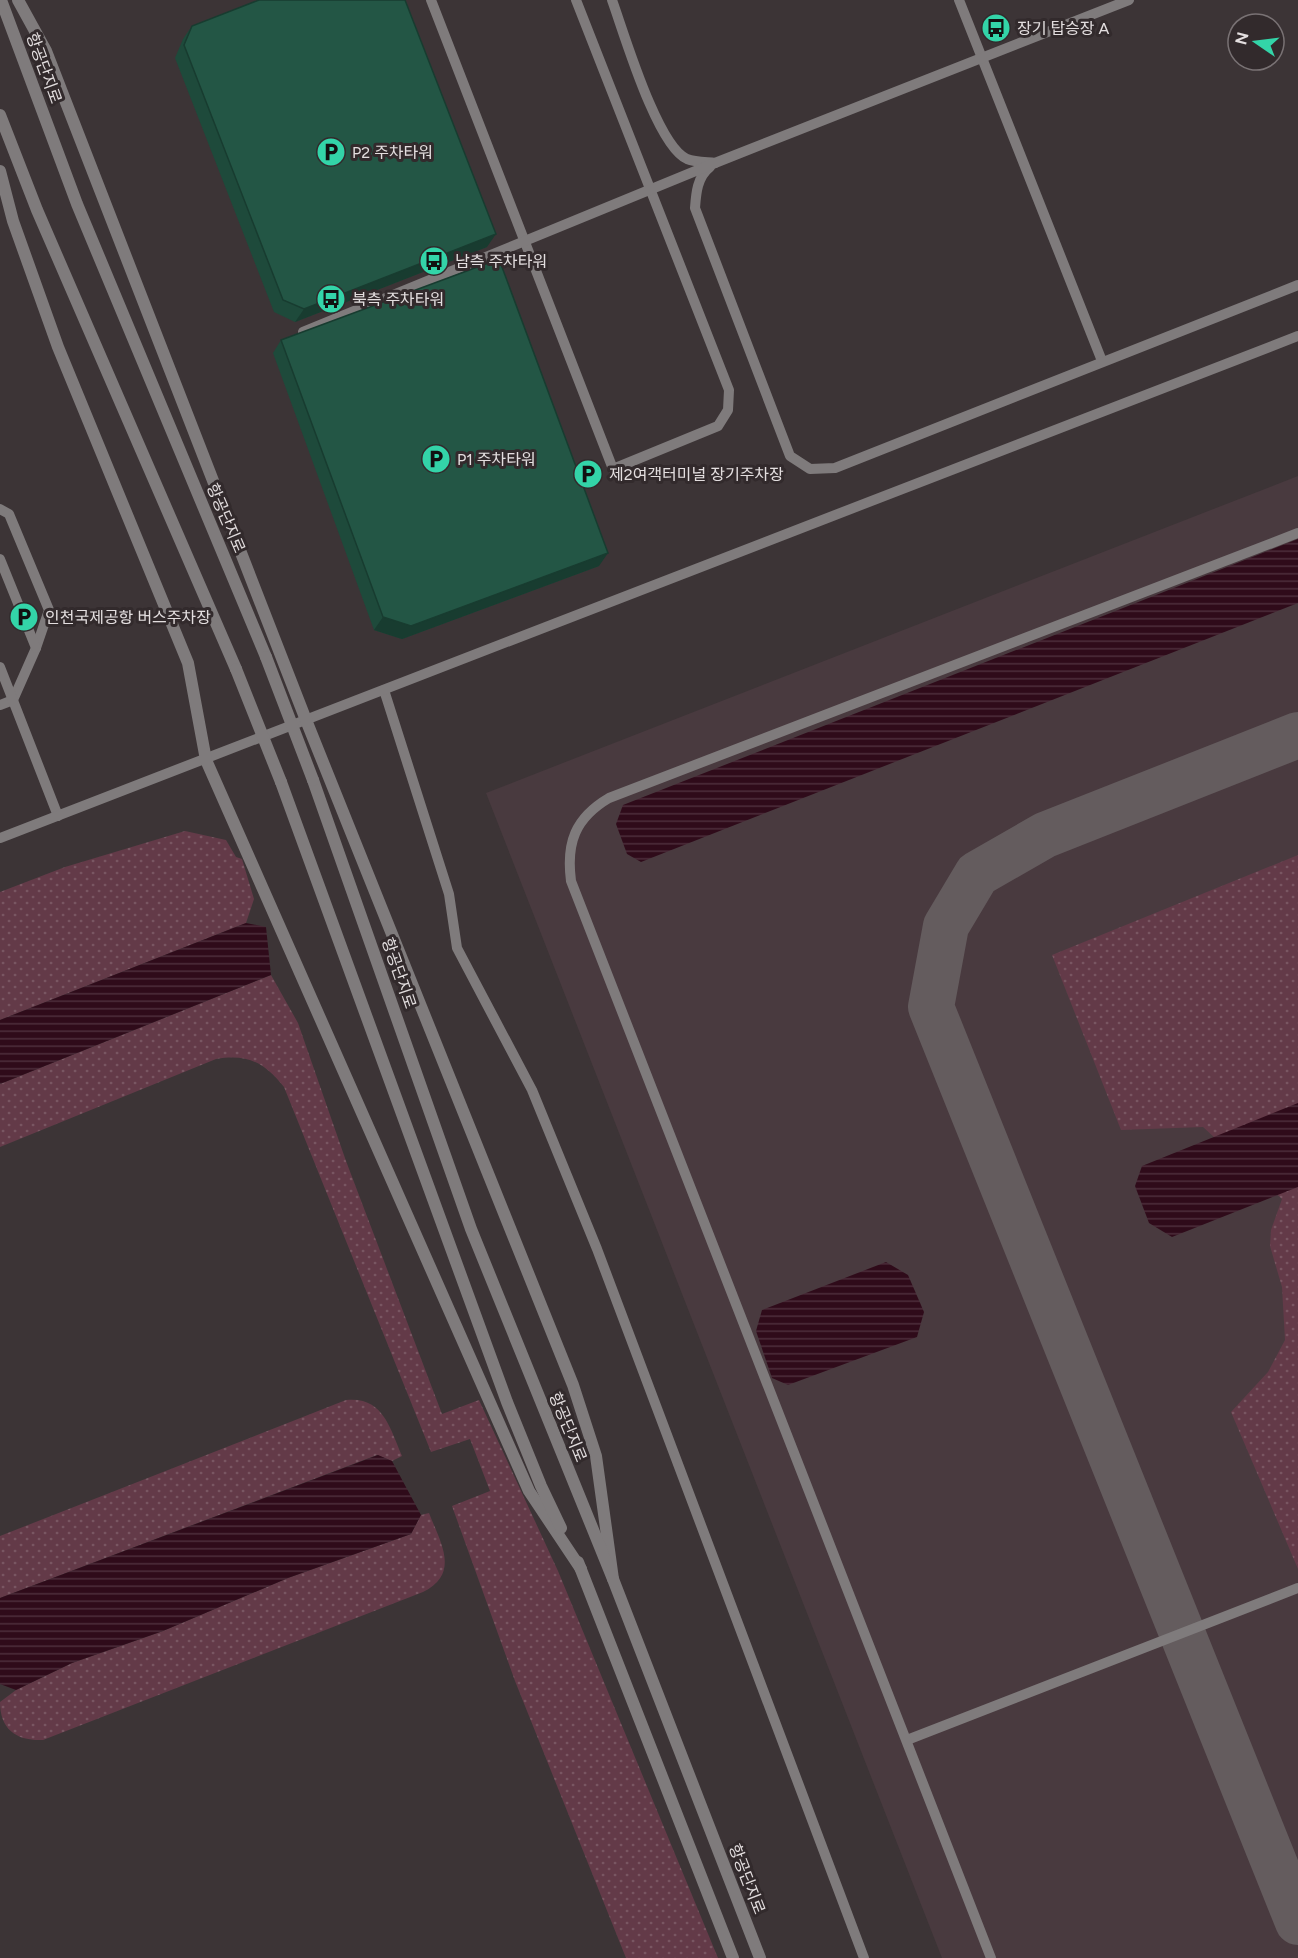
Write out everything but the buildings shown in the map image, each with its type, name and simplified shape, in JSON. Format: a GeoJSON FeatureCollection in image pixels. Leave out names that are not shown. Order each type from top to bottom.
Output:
{"type":"FeatureCollection","features":[{"type":"Feature","properties":{"kind":"street","name":"항공단지로"},"geometry":{"type":"LineString","coordinates":[[1,0],[76,204],[266,657],[313,780],[471,1229],[568,1474],[613,1579],[760,1958]]}},
{"type":"Feature","properties":{"kind":"street"},"geometry":{"type":"LineString","coordinates":[[18,0],[46,51],[306,720],[573,1385],[596,1456],[613,1579]]}},
{"type":"Feature","properties":{"kind":"street"},"geometry":{"type":"LineString","coordinates":[[0,115],[37,210],[236,669],[281,782],[507,1402],[535,1489]]}},
{"type":"Feature","properties":{"kind":"street"},"geometry":{"type":"LineString","coordinates":[[0,171],[13,221],[58,347],[188,663],[206,759],[493,1408],[535,1489],[581,1569],[733,1958]]}},
{"type":"Feature","properties":{"kind":"lane"},"geometry":{"type":"LineString","coordinates":[[431,0],[613,470],[718,426],[728,410],[729,390],[576,0]]}},
{"type":"Feature","properties":{"kind":"lane"},"geometry":{"type":"LineString","coordinates":[[612,0],[658,124],[669,145],[686,159],[715,164]]}},
{"type":"Feature","properties":{"kind":"lane"},"geometry":{"type":"LineString","coordinates":[[958,0],[1102,361]]}},
{"type":"Feature","properties":{"kind":"lane"},"geometry":{"type":"LineString","coordinates":[[303,332],[715,164],[1129,0]]}},
{"type":"Feature","properties":{"kind":"lane"},"geometry":{"type":"LineString","coordinates":[[715,164],[704,172],[697,190],[695,208],[790,456],[810,469],[835,468],[1298,285]]}},
{"type":"Feature","properties":{"kind":"lane"},"geometry":{"type":"LineString","coordinates":[[0,838],[1298,336]]}},
{"type":"Feature","properties":{"kind":"lane"},"geometry":{"type":"LineString","coordinates":[[0,509],[9,514],[49,610],[36,648],[13,700],[0,705]]}},
{"type":"Feature","properties":{"kind":"lane"},"geometry":{"type":"LineString","coordinates":[[991,1958],[571,881],[568,860],[570,847],[582,820],[592,809],[609,798],[1298,533]]}},
{"type":"Feature","properties":{"kind":"lane"},"geometry":{"type":"LineString","coordinates":[[0,559],[36,648]]}},
{"type":"Feature","properties":{"kind":"lane"},"geometry":{"type":"LineString","coordinates":[[0,667],[58,816]]}},
{"type":"Feature","properties":{"kind":"lane"},"geometry":{"type":"LineString","coordinates":[[384,690],[449,894],[457,948],[532,1090],[597,1249],[864,1958]]}},
{"type":"Feature","properties":{"kind":"lane"},"geometry":{"type":"LineString","coordinates":[[907,1740],[1298,1588]]}},
{"type":"Feature","properties":{"kind":"shaded area"},"geometry":{"type":"Polygon","coordinates":[[[1298,476],[1298,1958],[942,1958],[486,793],[1298,476]]]}},
{"type":"Feature","properties":{"kind":"shaded area"},"geometry":{"type":"Polygon","coordinates":[[[1298,539],[1298,603],[641,862],[627,854],[616,824],[623,805],[1298,539]]]}},
{"type":"Feature","properties":{"kind":"shaded area"},"geometry":{"type":"Polygon","coordinates":[[[185,831],[226,840],[236,857],[242,859],[254,899],[246,923],[0,1020],[0,892],[65,867],[185,831]]]}},
{"type":"Feature","properties":{"kind":"shaded area"},"geometry":{"type":"Polygon","coordinates":[[[1298,855],[1298,1569],[1231,1412],[1268,1372],[1285,1340],[1282,1287],[1270,1246],[1271,1230],[1282,1199],[1203,1127],[1121,1130],[1052,955],[1298,855]]]}},
{"type":"Feature","properties":{"kind":"shaded area"},"geometry":{"type":"Polygon","coordinates":[[[246,923],[266,927],[271,975],[0,1084],[0,1020],[246,923]]]}},
{"type":"Feature","properties":{"kind":"shaded area"},"geometry":{"type":"Polygon","coordinates":[[[271,975],[298,1023],[346,1161],[442,1414],[479,1400],[558,1571],[718,1958],[626,1958],[515,1681],[452,1506],[490,1491],[470,1439],[431,1452],[284,1087],[277,1078],[262,1066],[246,1059],[216,1059],[0,1147],[0,1084],[271,975]]]}},
{"type":"Feature","properties":{"kind":"shaded area"},"geometry":{"type":"Polygon","coordinates":[[[1298,1103],[1298,1187],[1172,1237],[1149,1223],[1135,1186],[1142,1166],[1298,1103]]]}},
{"type":"Feature","properties":{"kind":"shaded area"},"geometry":{"type":"Polygon","coordinates":[[[886,1262],[908,1275],[924,1312],[917,1337],[788,1385],[772,1378],[756,1331],[762,1310],[886,1262]]]}},
{"type":"Feature","properties":{"kind":"shaded area"},"geometry":{"type":"Polygon","coordinates":[[[346,1400],[359,1400],[377,1409],[389,1425],[402,1456],[392,1461],[377,1455],[0,1598],[0,1536],[346,1400]]]}},
{"type":"Feature","properties":{"kind":"shaded area"},"geometry":{"type":"Polygon","coordinates":[[[378,1455],[392,1461],[421,1515],[411,1534],[288,1578],[163,1631],[72,1663],[16,1690],[0,1684],[0,1598],[378,1455]]]}},
{"type":"Feature","properties":{"kind":"shaded area"},"geometry":{"type":"Polygon","coordinates":[[[429,1513],[442,1546],[444,1566],[442,1576],[423,1592],[43,1740],[18,1736],[7,1727],[3,1720],[0,1702],[16,1690],[72,1663],[163,1631],[288,1578],[411,1534],[421,1515],[429,1513]]]}},
{"type":"Feature","properties":{"kind":"taxiway"},"geometry":{"type":"LineString","coordinates":[[1298,735],[1045,835],[977,874],[946,926],[931,1007],[1298,1922]]}},
{"type":"Feature","properties":{"kind":"place","name":"장기 탑승장 A"},"geometry":{"type":"Point","coordinates":[996,28]}},
{"type":"Feature","properties":{"kind":"place","name":"P2 주차타워"},"geometry":{"type":"Point","coordinates":[331,152]}},
{"type":"Feature","properties":{"kind":"place","name":"남측 주차타워"},"geometry":{"type":"Point","coordinates":[434,261]}},
{"type":"Feature","properties":{"kind":"place","name":"북측 주차타워"},"geometry":{"type":"Point","coordinates":[331,299]}},
{"type":"Feature","properties":{"kind":"place","name":"P1 주차타워"},"geometry":{"type":"Point","coordinates":[436,459]}},
{"type":"Feature","properties":{"kind":"place","name":"제2여객터미널 장기주차장"},"geometry":{"type":"Point","coordinates":[588,474]}},
{"type":"Feature","properties":{"kind":"place","name":"인천국제공항 버스주차장"},"geometry":{"type":"Point","coordinates":[24,617]}}]}
